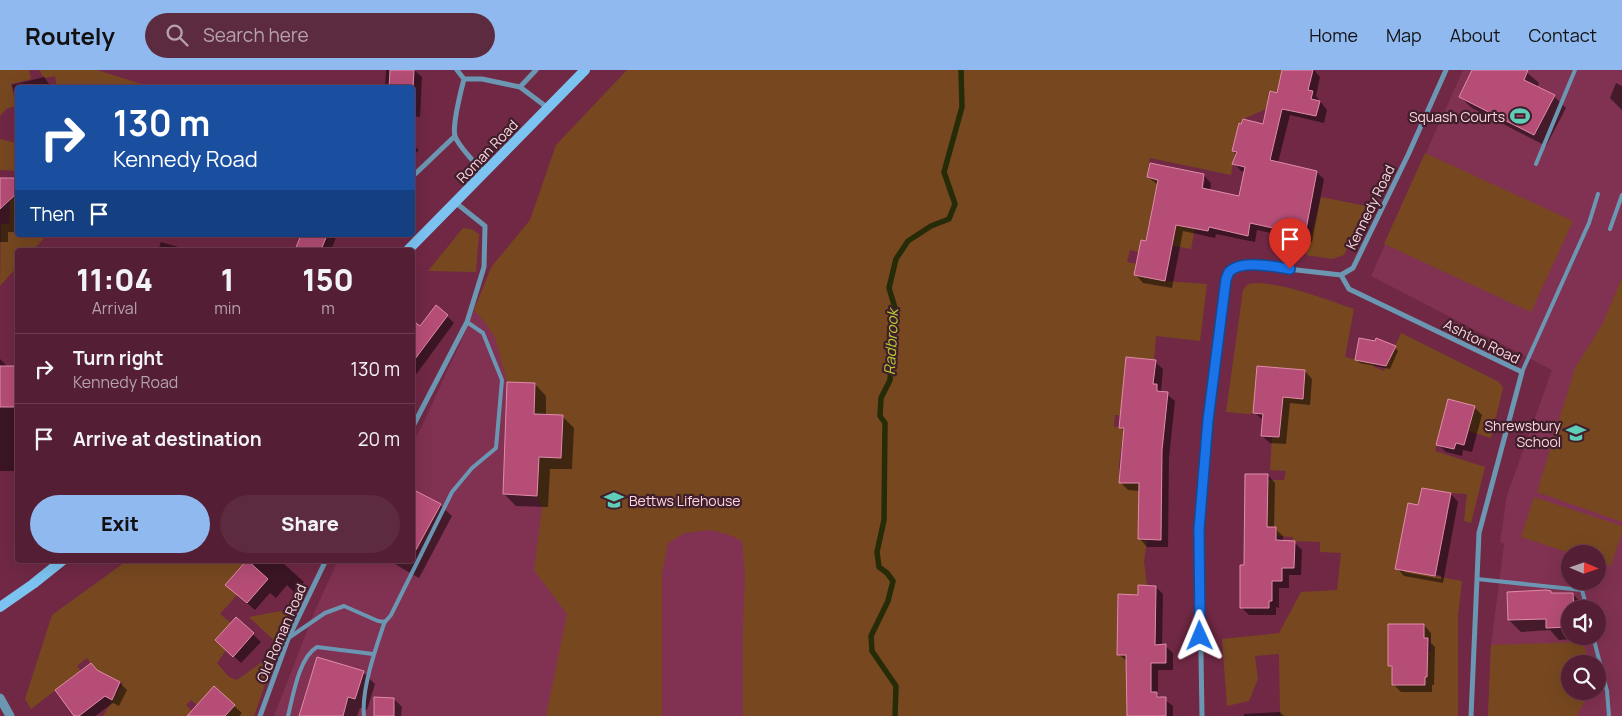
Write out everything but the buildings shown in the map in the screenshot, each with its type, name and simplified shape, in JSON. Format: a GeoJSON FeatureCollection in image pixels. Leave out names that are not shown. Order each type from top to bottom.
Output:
{"type":"FeatureCollection","features":[{"type":"Feature","properties":{"kind":"main road","name":"Roman Road"},"geometry":{"type":"LineString","coordinates":[[410,248],[585,70]]}},
{"type":"Feature","properties":{"kind":"main road"},"geometry":{"type":"LineString","coordinates":[[0,607],[59,563]]}},
{"type":"Feature","properties":{"kind":"street"},"geometry":{"type":"LineString","coordinates":[[457,70],[464,79]]}},
{"type":"Feature","properties":{"kind":"street"},"geometry":{"type":"LineString","coordinates":[[520,87],[536,70]]}},
{"type":"Feature","properties":{"kind":"street","name":"Kennedy Road"},"geometry":{"type":"LineString","coordinates":[[1341,275],[1353,268],[1408,155],[1446,70]]}},
{"type":"Feature","properties":{"kind":"street"},"geometry":{"type":"LineString","coordinates":[[464,79],[482,79],[520,87],[548,108]]}},
{"type":"Feature","properties":{"kind":"street"},"geometry":{"type":"LineString","coordinates":[[464,79],[457,107],[455,136],[484,173]]}},
{"type":"Feature","properties":{"kind":"street"},"geometry":{"type":"LineString","coordinates":[[415,174],[455,136]]}},
{"type":"Feature","properties":{"kind":"street"},"geometry":{"type":"LineString","coordinates":[[415,422],[467,322],[484,267],[485,226],[456,203]]}},
{"type":"Feature","properties":{"kind":"street"},"geometry":{"type":"LineString","coordinates":[[1202,716],[1199,529],[1208,420],[1226,279],[1230,271],[1238,267],[1252,265],[1341,275]]}},
{"type":"Feature","properties":{"kind":"street","name":"Ashton Road"},"geometry":{"type":"LineString","coordinates":[[1341,275],[1349,289],[1522,372],[1479,532],[1471,716]]}},
{"type":"Feature","properties":{"kind":"street","name":"Old Roman Road"},"geometry":{"type":"LineString","coordinates":[[260,716],[288,639],[325,563]]}},
{"type":"Feature","properties":{"kind":"street"},"geometry":{"type":"LineString","coordinates":[[0,698],[10,716]]}},
{"type":"Feature","properties":{"kind":"lane"},"geometry":{"type":"LineString","coordinates":[[1536,164],[1575,70]]}},
{"type":"Feature","properties":{"kind":"lane"},"geometry":{"type":"LineString","coordinates":[[1522,372],[1589,223],[1598,194]]}},
{"type":"Feature","properties":{"kind":"lane"},"geometry":{"type":"LineString","coordinates":[[1610,229],[1622,195]]}},
{"type":"Feature","properties":{"kind":"lane"},"geometry":{"type":"LineString","coordinates":[[364,716],[363,706],[373,654],[385,621],[391,615],[452,492],[472,468],[496,448],[502,380],[483,333],[467,322]]}},
{"type":"Feature","properties":{"kind":"lane"},"geometry":{"type":"LineString","coordinates":[[1477,579],[1582,590],[1585,600]]}},
{"type":"Feature","properties":{"kind":"lane"},"geometry":{"type":"LineString","coordinates":[[288,639],[325,613],[344,606],[378,621],[385,621]]}},
{"type":"Feature","properties":{"kind":"lane"},"geometry":{"type":"LineString","coordinates":[[1596,645],[1607,691],[1608,716]]}},
{"type":"Feature","properties":{"kind":"lane"},"geometry":{"type":"LineString","coordinates":[[288,716],[304,661],[310,651],[317,647],[373,654]]}},
{"type":"Feature","properties":{"kind":"shaded area"},"geometry":{"type":"Polygon","coordinates":[[[0,70],[29,70],[31,79],[11,84],[15,106],[6,109],[0,116],[0,70]]]}},
{"type":"Feature","properties":{"kind":"shaded area"},"geometry":{"type":"Polygon","coordinates":[[[40,70],[97,70],[145,85],[57,85],[55,76],[45,78],[40,70]]]}},
{"type":"Feature","properties":{"kind":"shaded area"},"geometry":{"type":"Polygon","coordinates":[[[627,70],[1282,70],[1277,93],[1270,92],[1266,109],[1243,119],[1241,124],[1239,123],[1232,151],[1235,152],[1231,175],[1150,158],[1147,177],[1158,180],[1150,219],[1195,228],[1191,249],[1141,240],[1139,252],[1130,250],[1127,262],[1137,264],[1135,275],[1165,281],[1207,284],[1200,341],[1156,336],[1154,360],[1126,357],[1123,388],[1136,389],[1143,417],[1115,415],[1114,427],[1124,428],[1119,463],[1119,483],[1148,483],[1138,539],[1147,540],[1144,562],[1147,585],[1138,585],[1138,595],[1118,595],[1117,628],[1143,645],[1127,670],[1127,716],[743,716],[745,574],[742,541],[730,535],[711,530],[685,533],[668,543],[662,573],[662,716],[546,716],[567,614],[534,570],[542,508],[537,496],[539,457],[561,458],[563,415],[534,414],[535,383],[507,382],[495,337],[474,310],[492,266],[530,220],[556,145],[627,70]]]}},
{"type":"Feature","properties":{"kind":"shaded area","name":"Shrewsbury School"},"geometry":{"type":"Polygon","coordinates":[[[1463,70],[1622,70],[1622,716],[1488,716],[1491,645],[1504,544],[1500,542],[1507,495],[1552,370],[1371,276],[1463,70]]]}},
{"type":"Feature","properties":{"kind":"shaded area"},"geometry":{"type":"Polygon","coordinates":[[[0,139],[15,143],[15,171],[0,170],[0,139]]]}},
{"type":"Feature","properties":{"kind":"shaded area"},"geometry":{"type":"Polygon","coordinates":[[[1425,153],[1573,221],[1531,312],[1384,244],[1425,153]]]}},
{"type":"Feature","properties":{"kind":"shaded area"},"geometry":{"type":"Polygon","coordinates":[[[10,192],[15,192],[15,237],[45,237],[35,248],[15,248],[15,269],[0,286],[1,224],[9,224],[10,192]]]}},
{"type":"Feature","properties":{"kind":"shaded area"},"geometry":{"type":"Polygon","coordinates":[[[1321,197],[1366,206],[1344,255],[1332,259],[1306,255],[1321,197]]]}},
{"type":"Feature","properties":{"kind":"shaded area"},"geometry":{"type":"Polygon","coordinates":[[[463,228],[471,229],[479,234],[476,272],[428,271],[463,228]]]}},
{"type":"Feature","properties":{"kind":"shaded area","name":"Bettws Lifehouse"},"geometry":{"type":"Polygon","coordinates":[[[492,266],[829,322],[815,716],[274,716],[314,613],[337,563],[415,563],[415,438],[461,341],[492,266]]]}},
{"type":"Feature","properties":{"kind":"shaded area"},"geometry":{"type":"Polygon","coordinates":[[[1622,277],[1622,522],[1537,492],[1575,368],[1603,323],[1622,277]]]}},
{"type":"Feature","properties":{"kind":"shaded area"},"geometry":{"type":"Polygon","coordinates":[[[1257,283],[1281,286],[1354,309],[1345,357],[1369,363],[1377,359],[1374,367],[1384,371],[1401,333],[1499,382],[1503,388],[1491,438],[1468,431],[1474,406],[1448,399],[1435,451],[1485,467],[1471,523],[1464,521],[1467,494],[1422,488],[1418,505],[1408,504],[1396,569],[1462,581],[1458,616],[1458,716],[1280,716],[1279,654],[1255,656],[1258,679],[1249,701],[1227,706],[1222,639],[1279,633],[1301,592],[1337,590],[1341,553],[1320,552],[1320,542],[1293,541],[1293,537],[1276,536],[1276,527],[1267,527],[1268,480],[1284,480],[1286,471],[1270,470],[1272,437],[1279,437],[1283,397],[1303,398],[1305,370],[1257,366],[1253,413],[1226,412],[1243,290],[1248,284],[1257,283]],[[1424,624],[1388,666],[1392,666],[1392,685],[1427,677],[1427,663],[1422,652],[1431,652],[1430,638],[1424,638],[1424,624]]]}},
{"type":"Feature","properties":{"kind":"shaded area"},"geometry":{"type":"Polygon","coordinates":[[[1534,497],[1622,526],[1622,532],[1611,566],[1606,564],[1606,545],[1561,545],[1561,550],[1521,537],[1534,497]]]}},
{"type":"Feature","properties":{"kind":"shaded area"},"geometry":{"type":"Polygon","coordinates":[[[124,563],[244,563],[226,584],[237,595],[220,614],[231,623],[218,638],[218,643],[226,650],[217,663],[229,677],[237,680],[272,655],[275,656],[254,716],[225,716],[235,705],[214,686],[197,705],[191,700],[186,705],[197,716],[103,716],[123,683],[99,674],[87,658],[77,666],[82,672],[79,672],[31,709],[25,699],[52,615],[124,563]]]}},
{"type":"Feature","properties":{"kind":"shaded area"},"geometry":{"type":"Polygon","coordinates":[[[281,611],[290,617],[279,645],[249,617],[281,611]]]}},
{"type":"Feature","properties":{"kind":"shaded area"},"geometry":{"type":"Polygon","coordinates":[[[1561,643],[1561,645],[1584,645],[1587,655],[1561,655],[1561,700],[1585,700],[1577,716],[1488,716],[1491,645],[1561,643]]]}},
{"type":"Feature","properties":{"kind":"waterway","name":"Radbrook"},"geometry":{"type":"LineString","coordinates":[[895,716],[896,686],[872,651],[871,636],[888,601],[893,581],[879,567],[877,552],[884,520],[885,423],[880,416],[881,398],[890,380],[895,308],[889,288],[896,259],[908,241],[931,226],[949,219],[955,204],[944,172],[962,107],[961,70]]}},
{"type":"Feature","properties":{"kind":"place","name":"Squash Courts"},"geometry":{"type":"Point","coordinates":[1520,116]}},
{"type":"Feature","properties":{"kind":"place","name":"Shrewsbury School"},"geometry":{"type":"Point","coordinates":[1576,433]}},
{"type":"Feature","properties":{"kind":"place","name":"Bettws Lifehouse"},"geometry":{"type":"Point","coordinates":[614,500]}},
{"type":"Feature","properties":{"kind":"route"},"geometry":{"type":"LineString","coordinates":[[1200,636],[1199,529],[1208,420],[1226,279],[1230,271],[1238,267],[1252,265],[1290,269]]}}]}
